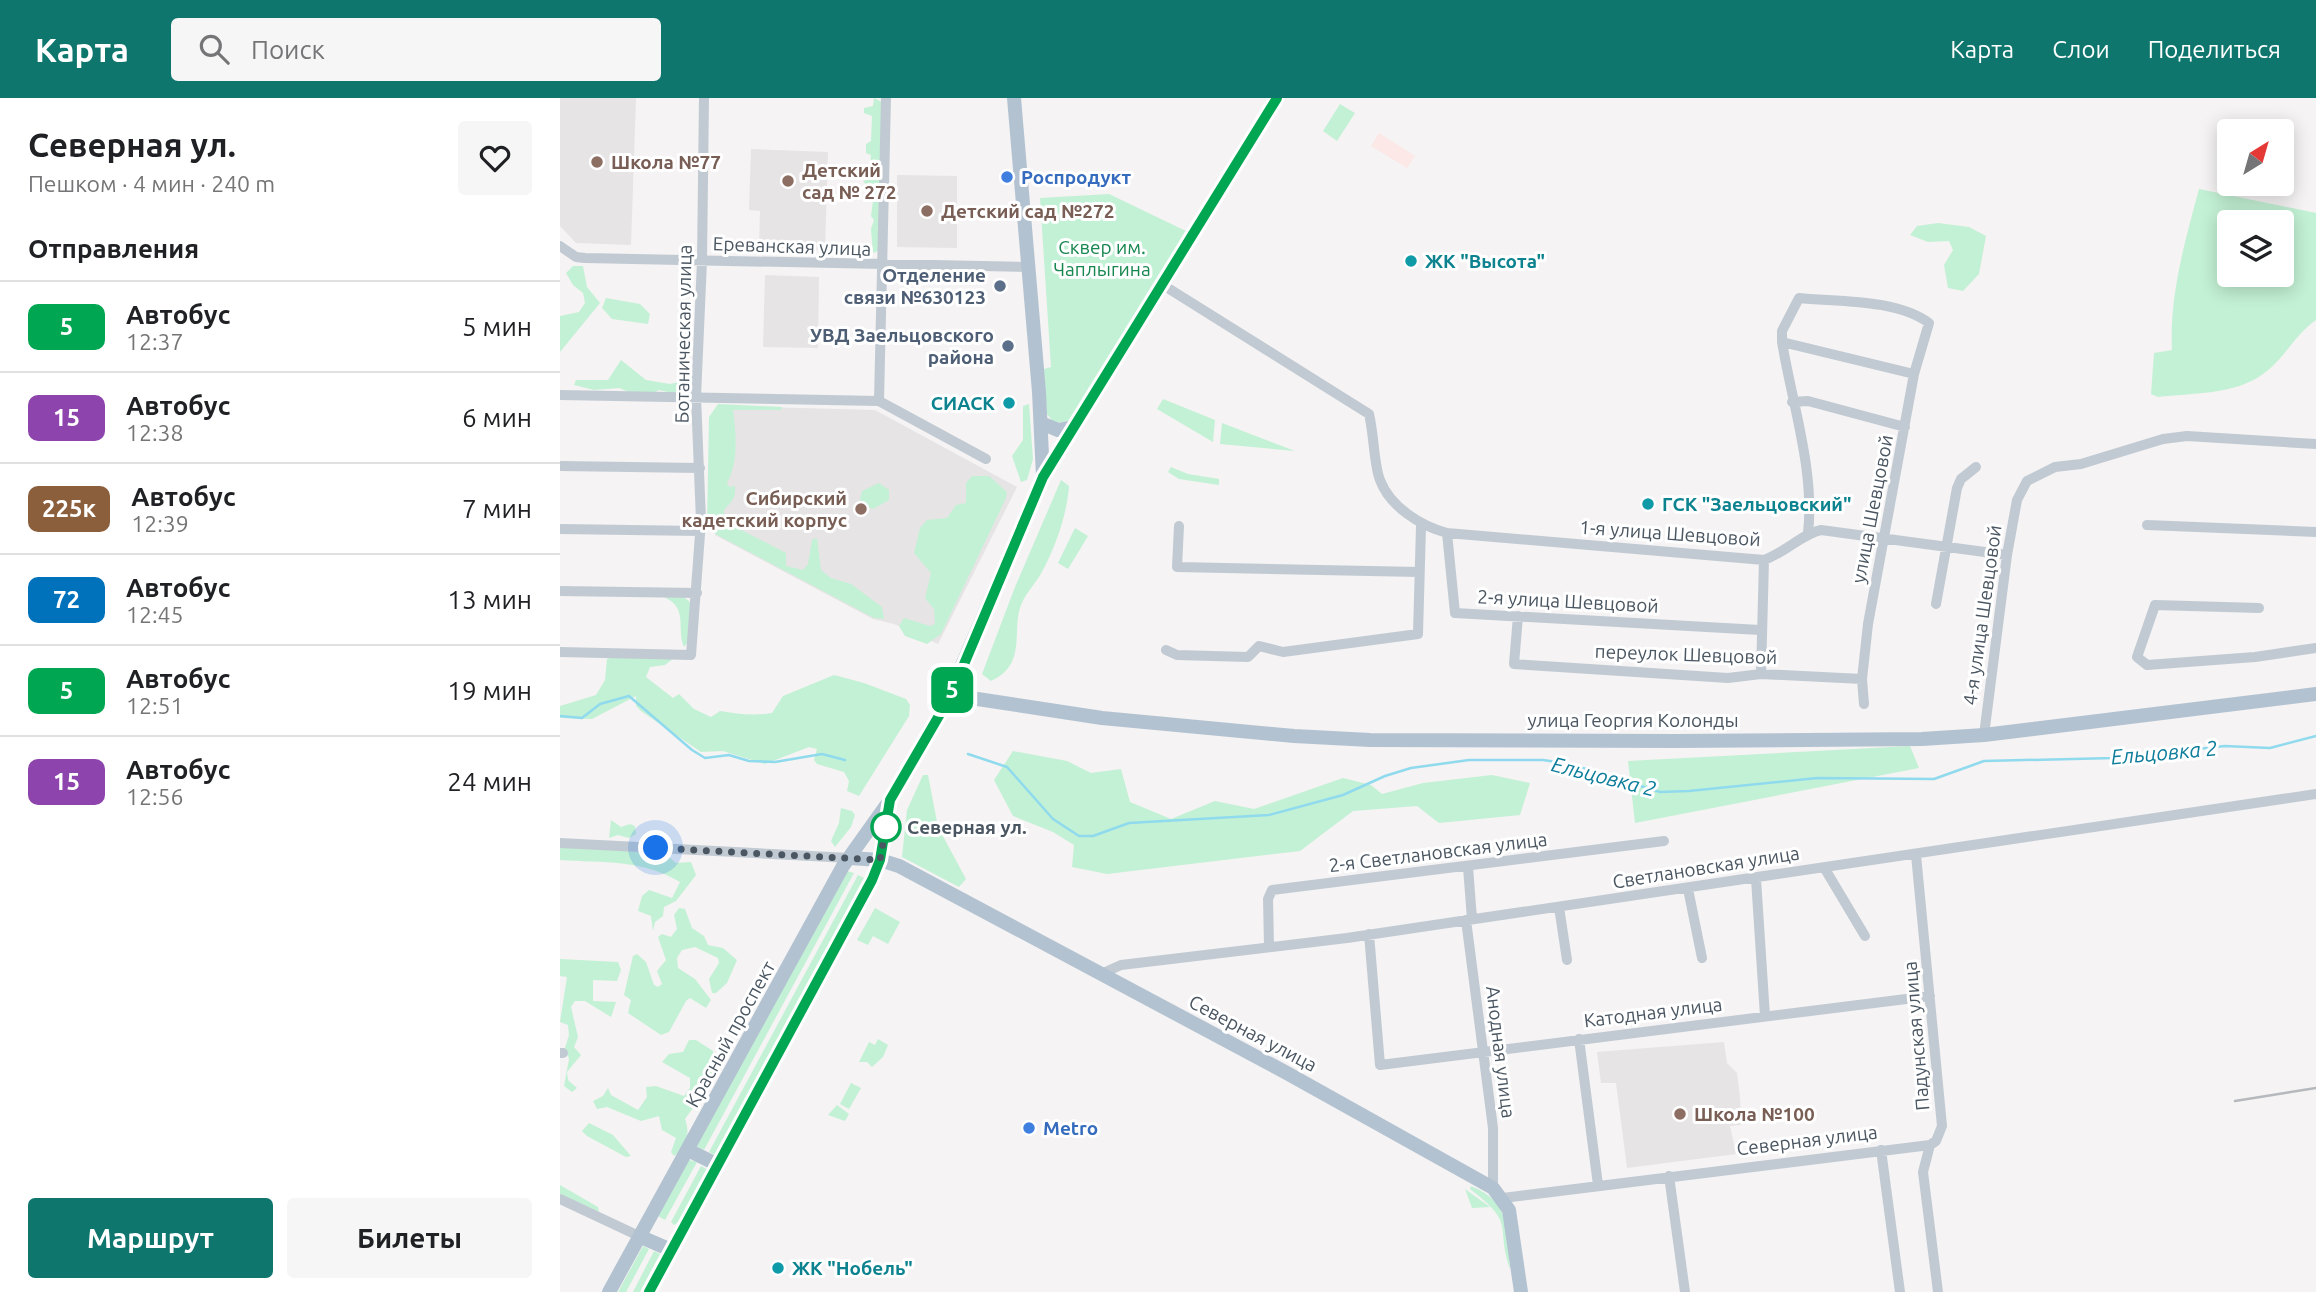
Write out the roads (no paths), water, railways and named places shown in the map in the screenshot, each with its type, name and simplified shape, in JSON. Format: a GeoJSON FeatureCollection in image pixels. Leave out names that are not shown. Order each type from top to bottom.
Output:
{"type":"FeatureCollection","features":[{"type":"Feature","properties":{"kind":"main road"},"geometry":{"type":"LineString","coordinates":[[1014,98],[1041,423],[1043,477]]}},
{"type":"Feature","properties":{"kind":"main road"},"geometry":{"type":"LineString","coordinates":[[1041,423],[1058,430],[1073,427]]}},
{"type":"Feature","properties":{"kind":"main road","name":"Красный проспект"},"geometry":{"type":"LineString","coordinates":[[609,1292],[850,858],[890,800],[951,695],[1043,477]]}},
{"type":"Feature","properties":{"kind":"main road","name":"улица Георгия Колонды"},"geometry":{"type":"LineString","coordinates":[[951,695],[1102,718],[1294,736],[1370,740],[1898,739],[1984,735],[2316,694]]}},
{"type":"Feature","properties":{"kind":"main road","name":"Красный проспект"},"geometry":{"type":"LineString","coordinates":[[649,1292],[872,880],[880,860],[890,800]]}},
{"type":"Feature","properties":{"kind":"main road","name":"Северная улица"},"geometry":{"type":"LineString","coordinates":[[850,858],[893,863],[1285,1072],[1498,1193]]}},
{"type":"Feature","properties":{"kind":"main road"},"geometry":{"type":"LineString","coordinates":[[688,1150],[718,1165]]}},
{"type":"Feature","properties":{"kind":"main road"},"geometry":{"type":"LineString","coordinates":[[1498,1193],[1513,1228],[1521,1292]]}},
{"type":"Feature","properties":{"kind":"main road"},"geometry":{"type":"LineString","coordinates":[[641,1237],[671,1250]]}},
{"type":"Feature","properties":{"kind":"street","name":"Ботаническая улица"},"geometry":{"type":"LineString","coordinates":[[560,652],[691,655],[701,531],[696,397],[702,261],[704,98]]}},
{"type":"Feature","properties":{"kind":"street"},"geometry":{"type":"LineString","coordinates":[[879,401],[886,98]]}},
{"type":"Feature","properties":{"kind":"street"},"geometry":{"type":"LineString","coordinates":[[1043,477],[1277,98]]}},
{"type":"Feature","properties":{"kind":"street","name":"Ереванская улица"},"geometry":{"type":"LineString","coordinates":[[563,254],[585,258],[1028,267]]}},
{"type":"Feature","properties":{"kind":"street"},"geometry":{"type":"LineString","coordinates":[[1163,285],[1368,415],[1374,435],[1379,479],[1388,495],[1421,526],[1418,634],[1283,652],[1259,646],[1248,657],[1177,655],[1166,650]]}},
{"type":"Feature","properties":{"kind":"street","name":"улица Шевцовой"},"geometry":{"type":"LineString","coordinates":[[1782,342],[1782,331],[1799,298],[1885,307],[1930,323],[1914,374],[1884,537],[1861,679],[1864,704]]}},
{"type":"Feature","properties":{"kind":"street"},"geometry":{"type":"LineString","coordinates":[[1914,374],[1782,342],[1808,477],[1811,508],[1808,533],[1832,530],[2007,555]]}},
{"type":"Feature","properties":{"kind":"street"},"geometry":{"type":"LineString","coordinates":[[560,395],[879,401],[986,459]]}},
{"type":"Feature","properties":{"kind":"street"},"geometry":{"type":"LineString","coordinates":[[1792,402],[1808,401],[1905,427]]}},
{"type":"Feature","properties":{"kind":"street","name":"4-я улица Шевцовой"},"geometry":{"type":"LineString","coordinates":[[1984,735],[2007,555],[2017,500],[2027,481],[2055,467],[2081,464],[2164,439],[2187,436],[2316,444]]}},
{"type":"Feature","properties":{"kind":"street"},"geometry":{"type":"LineString","coordinates":[[560,466],[700,468]]}},
{"type":"Feature","properties":{"kind":"street"},"geometry":{"type":"LineString","coordinates":[[1936,604],[1957,488],[1961,480],[1976,467]]}},
{"type":"Feature","properties":{"kind":"street"},"geometry":{"type":"LineString","coordinates":[[2147,525],[2316,532]]}},
{"type":"Feature","properties":{"kind":"street"},"geometry":{"type":"LineString","coordinates":[[1179,526],[1177,567],[1419,572]]}},
{"type":"Feature","properties":{"kind":"street","name":"1-я улица Шевцовой"},"geometry":{"type":"LineString","coordinates":[[1421,526],[1447,533],[1764,560],[1795,545],[1808,533]]}},
{"type":"Feature","properties":{"kind":"street"},"geometry":{"type":"LineString","coordinates":[[560,528],[701,531]]}},
{"type":"Feature","properties":{"kind":"street","name":"2-я улица Шевцовой"},"geometry":{"type":"LineString","coordinates":[[1447,533],[1455,613],[1759,629]]}},
{"type":"Feature","properties":{"kind":"street"},"geometry":{"type":"LineString","coordinates":[[1760,674],[1759,629],[1764,560]]}},
{"type":"Feature","properties":{"kind":"street"},"geometry":{"type":"LineString","coordinates":[[560,591],[697,593]]}},
{"type":"Feature","properties":{"kind":"street"},"geometry":{"type":"LineString","coordinates":[[2259,608],[2155,605],[2137,657],[2141,663],[2147,665],[2255,657],[2316,648]]}},
{"type":"Feature","properties":{"kind":"street","name":"переулок Шевцовой"},"geometry":{"type":"LineString","coordinates":[[1518,616],[1514,664],[1728,677],[1760,674],[1861,679]]}},
{"type":"Feature","properties":{"kind":"street","name":"Светлановская улица"},"geometry":{"type":"LineString","coordinates":[[1101,974],[1121,965],[1369,934],[1688,889],[1756,879],[1781,871],[1825,869],[2316,794]]}},
{"type":"Feature","properties":{"kind":"street","name":"2-я Светлановская улица"},"geometry":{"type":"LineString","coordinates":[[1269,946],[1268,900],[1272,890],[1664,841]]}},
{"type":"Feature","properties":{"kind":"street","name":"Северная улица"},"geometry":{"type":"LineString","coordinates":[[560,843],[850,858]]}},
{"type":"Feature","properties":{"kind":"street","name":"Падунская улица"},"geometry":{"type":"LineString","coordinates":[[1916,855],[1942,1126],[1936,1141],[1930,1145],[1923,1172],[1938,1292]]}},
{"type":"Feature","properties":{"kind":"street","name":"Анодная улица"},"geometry":{"type":"LineString","coordinates":[[1468,867],[1469,920],[1498,1193]]}},
{"type":"Feature","properties":{"kind":"street"},"geometry":{"type":"LineString","coordinates":[[1825,869],[1865,936]]}},
{"type":"Feature","properties":{"kind":"street"},"geometry":{"type":"LineString","coordinates":[[1756,879],[1765,1016]]}},
{"type":"Feature","properties":{"kind":"street"},"geometry":{"type":"LineString","coordinates":[[1688,889],[1702,958]]}},
{"type":"Feature","properties":{"kind":"street"},"geometry":{"type":"LineString","coordinates":[[1559,907],[1567,960]]}},
{"type":"Feature","properties":{"kind":"street","name":"Катодная улица"},"geometry":{"type":"LineString","coordinates":[[1369,934],[1380,1065],[1930,996]]}},
{"type":"Feature","properties":{"kind":"street"},"geometry":{"type":"LineString","coordinates":[[1579,1039],[1598,1185]]}},
{"type":"Feature","properties":{"kind":"street","name":"Северная улица"},"geometry":{"type":"LineString","coordinates":[[1498,1193],[1598,1185],[1930,1145]]}},
{"type":"Feature","properties":{"kind":"street"},"geometry":{"type":"LineString","coordinates":[[1881,1150],[1900,1292]]}},
{"type":"Feature","properties":{"kind":"street"},"geometry":{"type":"LineString","coordinates":[[1669,1176],[1685,1292]]}},
{"type":"Feature","properties":{"kind":"street"},"geometry":{"type":"LineString","coordinates":[[560,1199],[641,1237]]}},
{"type":"Feature","properties":{"kind":"waterway","name":"Ельцовка 2"},"geometry":{"type":"LineString","coordinates":[[560,716],[582,718],[600,704],[629,696],[705,758],[729,755],[749,761],[775,762],[822,754],[845,760]]}},
{"type":"Feature","properties":{"kind":"waterway","name":"Ельцовка 2"},"geometry":{"type":"LineString","coordinates":[[968,754],[1007,767],[1053,819],[1079,836],[1093,836],[1129,823],[1269,815],[1343,795],[1385,776],[1411,768],[1469,760],[1543,760],[1570,764],[1660,792],[1817,778],[1934,779],[1984,761],[2114,758],[2225,746],[2270,748],[2316,736]]}},
{"type":"Feature","properties":{"kind":"railway"},"geometry":{"type":"LineString","coordinates":[[2235,1101],[2316,1088]]}},
{"type":"Feature","properties":{"kind":"place","name":"Школа №77"},"geometry":{"type":"Point","coordinates":[597,162]}},
{"type":"Feature","properties":{"kind":"place","name":"Роспродукт"},"geometry":{"type":"Point","coordinates":[1007,177]}},
{"type":"Feature","properties":{"kind":"place","name":"Детский сад № 272"},"geometry":{"type":"Point","coordinates":[788,181]}},
{"type":"Feature","properties":{"kind":"place","name":"Детский сад №272"},"geometry":{"type":"Point","coordinates":[927,211]}},
{"type":"Feature","properties":{"kind":"place","name":"ЖК \"Высота\""},"geometry":{"type":"Point","coordinates":[1411,261]}},
{"type":"Feature","properties":{"kind":"place","name":"Отделение связи №630123"},"geometry":{"type":"Point","coordinates":[1000,286]}},
{"type":"Feature","properties":{"kind":"place","name":"УВД Заельцовского района"},"geometry":{"type":"Point","coordinates":[1008,346]}},
{"type":"Feature","properties":{"kind":"place","name":"СИАСК"},"geometry":{"type":"Point","coordinates":[1009,403]}},
{"type":"Feature","properties":{"kind":"place","name":"ГСК \"Заельцовский\""},"geometry":{"type":"Point","coordinates":[1648,504]}},
{"type":"Feature","properties":{"kind":"place","name":"Сибирский кадетский корпус"},"geometry":{"type":"Point","coordinates":[861,509]}},
{"type":"Feature","properties":{"kind":"place","name":"Северная ул."},"geometry":{"type":"Point","coordinates":[886,827]}},
{"type":"Feature","properties":{"kind":"place","name":"Школа №100"},"geometry":{"type":"Point","coordinates":[1680,1114]}},
{"type":"Feature","properties":{"kind":"place","name":"Metro"},"geometry":{"type":"Point","coordinates":[1029,1128]}},
{"type":"Feature","properties":{"kind":"place","name":"ЖК \"Нобель\""},"geometry":{"type":"Point","coordinates":[778,1268]}},
{"type":"Feature","properties":{"kind":"park label","name":"Сквер им. Чаплыгина"},"geometry":{"type":"Point","coordinates":[1102,258]}}]}
